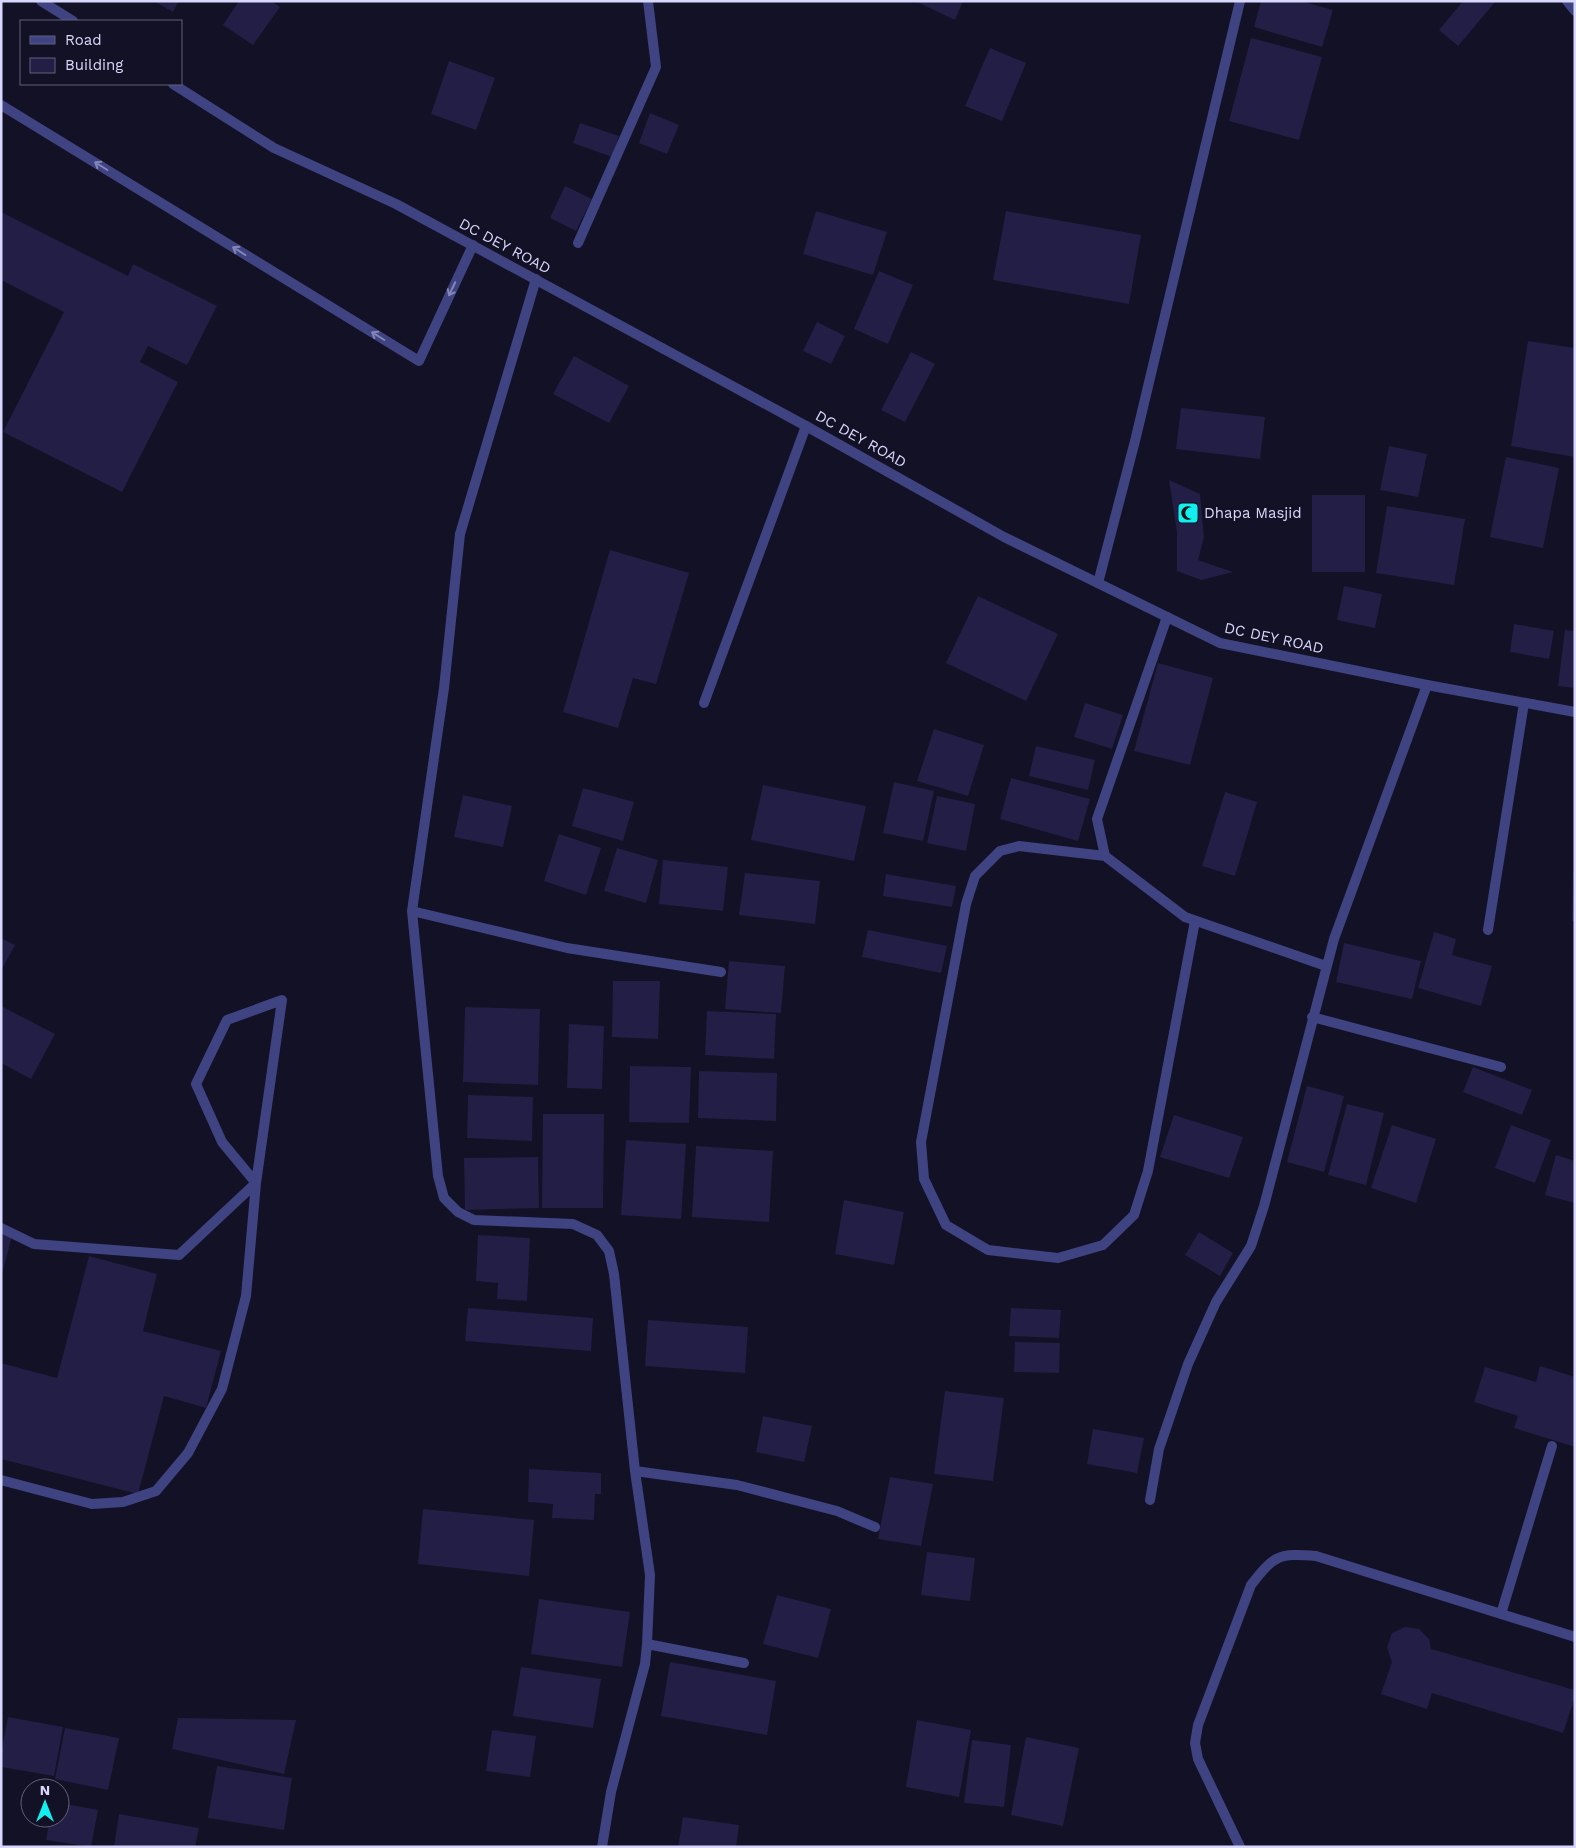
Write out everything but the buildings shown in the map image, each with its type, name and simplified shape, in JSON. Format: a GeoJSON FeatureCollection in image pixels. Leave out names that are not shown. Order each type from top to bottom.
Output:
{"type":"FeatureCollection","features":[{"type":"Feature","properties":{"kind":"street"},"geometry":{"type":"LineString","coordinates":[[41,1],[71,20]]}},
{"type":"Feature","properties":{"kind":"street"},"geometry":{"type":"LineString","coordinates":[[578,243],[656,67],[648,1]]}},
{"type":"Feature","properties":{"kind":"street"},"geometry":{"type":"LineString","coordinates":[[1098,583],[1135,441],[1240,1]]}},
{"type":"Feature","properties":{"kind":"street"},"geometry":{"type":"LineString","coordinates":[[1567,1],[1575,12]]}},
{"type":"Feature","properties":{"kind":"street","name":"DC DEY ROAD"},"geometry":{"type":"LineString","coordinates":[[175,85],[274,148],[396,204],[806,426],[1004,537],[1220,643],[1427,685],[1575,712]]}},
{"type":"Feature","properties":{"kind":"street"},"geometry":{"type":"LineString","coordinates":[[1,105],[419,361],[473,245]]}},
{"type":"Feature","properties":{"kind":"street"},"geometry":{"type":"LineString","coordinates":[[536,279],[460,534],[444,688],[412,911],[438,1176],[444,1198],[458,1212],[474,1220],[573,1224],[597,1235],[609,1252],[614,1274],[635,1471],[650,1575],[645,1664],[611,1792],[602,1847]]}},
{"type":"Feature","properties":{"kind":"street"},"geometry":{"type":"LineString","coordinates":[[704,703],[806,426]]}},
{"type":"Feature","properties":{"kind":"street"},"geometry":{"type":"LineString","coordinates":[[1105,856],[1097,819],[1167,617]]}},
{"type":"Feature","properties":{"kind":"street"},"geometry":{"type":"LineString","coordinates":[[1150,1500],[1159,1449],[1188,1364],[1216,1302],[1252,1246],[1334,939],[1427,685]]}},
{"type":"Feature","properties":{"kind":"street"},"geometry":{"type":"LineString","coordinates":[[1488,930],[1524,703]]}},
{"type":"Feature","properties":{"kind":"street"},"geometry":{"type":"LineString","coordinates":[[1195,921],[1148,1171],[1134,1215],[1103,1245],[1058,1258],[988,1250],[946,1225],[924,1179],[921,1142],[966,904],[975,876],[1000,851],[1019,846],[1105,856],[1185,917],[1326,966]]}},
{"type":"Feature","properties":{"kind":"street"},"geometry":{"type":"LineString","coordinates":[[412,911],[567,948],[721,972]]}},
{"type":"Feature","properties":{"kind":"street"},"geometry":{"type":"LineString","coordinates":[[1,1480],[92,1504],[123,1502],[156,1491],[188,1452],[222,1390],[246,1296],[256,1183],[282,1000],[227,1020],[196,1084],[222,1142],[256,1183]]}},
{"type":"Feature","properties":{"kind":"street"},"geometry":{"type":"LineString","coordinates":[[1312,1017],[1501,1067]]}},
{"type":"Feature","properties":{"kind":"street"},"geometry":{"type":"LineString","coordinates":[[1,1228],[34,1244],[179,1255],[256,1183]]}},
{"type":"Feature","properties":{"kind":"street"},"geometry":{"type":"LineString","coordinates":[[1501,1614],[1552,1446]]}},
{"type":"Feature","properties":{"kind":"street"},"geometry":{"type":"LineString","coordinates":[[635,1471],[737,1485],[763,1491],[837,1511],[874,1527]]}},
{"type":"Feature","properties":{"kind":"street"},"geometry":{"type":"LineString","coordinates":[[1240,1847],[1198,1759],[1195,1743],[1198,1725],[1251,1585],[1265,1566],[1282,1556],[1316,1556],[1575,1637]]}},
{"type":"Feature","properties":{"kind":"street"},"geometry":{"type":"LineString","coordinates":[[647,1644],[744,1663]]}},
{"type":"Feature","properties":{"kind":"place","name":"Dhapa Masjid"},"geometry":{"type":"Point","coordinates":[1188,513]}}]}
